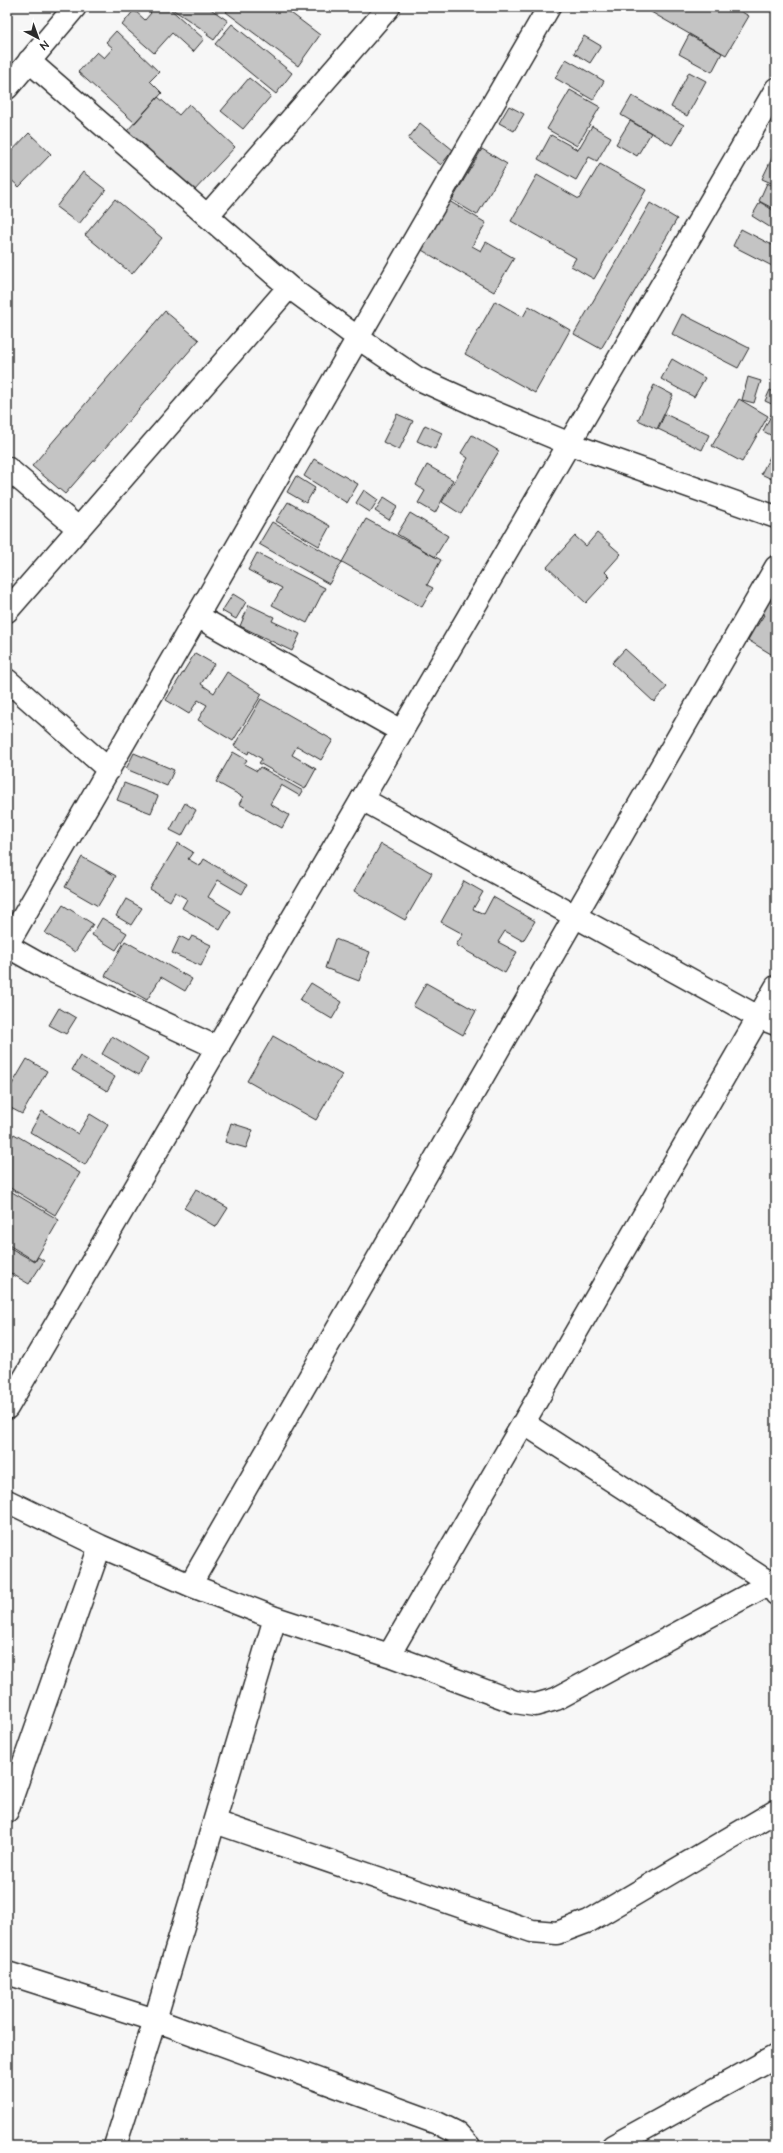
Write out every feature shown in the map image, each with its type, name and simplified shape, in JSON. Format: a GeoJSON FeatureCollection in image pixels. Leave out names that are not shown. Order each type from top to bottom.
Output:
{"type":"FeatureCollection","features":[{"type":"Feature","properties":{"kind":"street"},"geometry":{"type":"LineString","coordinates":[[7,88],[75,7]]}},
{"type":"Feature","properties":{"kind":"street"},"geometry":{"type":"LineString","coordinates":[[207,216],[389,7]]}},
{"type":"Feature","properties":{"kind":"street"},"geometry":{"type":"LineString","coordinates":[[218,1048],[46,968],[7,946],[549,7]]}},
{"type":"Feature","properties":{"kind":"street"},"geometry":{"type":"LineString","coordinates":[[29,61],[289,287],[358,338],[417,378],[481,407],[570,444],[776,517]]}},
{"type":"Feature","properties":{"kind":"street"},"geometry":{"type":"LineString","coordinates":[[7,1408],[776,89]]}},
{"type":"Feature","properties":{"kind":"street"},"geometry":{"type":"LineString","coordinates":[[7,611],[289,287]]}},
{"type":"Feature","properties":{"kind":"street"},"geometry":{"type":"LineString","coordinates":[[7,468],[79,528]]}},
{"type":"Feature","properties":{"kind":"street"},"geometry":{"type":"LineString","coordinates":[[190,1585],[776,567]]}},
{"type":"Feature","properties":{"kind":"street"},"geometry":{"type":"LineString","coordinates":[[197,616],[401,731]]}},
{"type":"Feature","properties":{"kind":"street"},"geometry":{"type":"LineString","coordinates":[[7,680],[109,770]]}},
{"type":"Feature","properties":{"kind":"street"},"geometry":{"type":"LineString","coordinates":[[362,799],[767,1020]]}},
{"type":"Feature","properties":{"kind":"street"},"geometry":{"type":"LineString","coordinates":[[389,1655],[524,1424],[767,1020],[776,987]]}},
{"type":"Feature","properties":{"kind":"street"},"geometry":{"type":"LineString","coordinates":[[7,1501],[100,1546],[190,1585],[274,1618],[389,1655],[515,1702],[535,1705],[556,1699],[774,1586],[524,1424]]}},
{"type":"Feature","properties":{"kind":"street"},"geometry":{"type":"LineString","coordinates":[[7,1811],[100,1546]]}},
{"type":"Feature","properties":{"kind":"street"},"geometry":{"type":"LineString","coordinates":[[115,2146],[215,1822],[274,1618]]}},
{"type":"Feature","properties":{"kind":"street"},"geometry":{"type":"LineString","coordinates":[[215,1822],[532,1931],[557,1932],[589,1921],[776,1811]]}},
{"type":"Feature","properties":{"kind":"street"},"geometry":{"type":"LineString","coordinates":[[7,1973],[155,2020],[437,2123],[457,2133],[469,2146]]}},
{"type":"Feature","properties":{"kind":"street"},"geometry":{"type":"LineString","coordinates":[[612,2146],[776,2056]]}},
{"type":"Feature","properties":{"kind":"building"},"geometry":{"type":"Polygon","coordinates":[[[145,7],[168,7],[204,39],[193,52],[172,33],[154,53],[122,25],[134,10],[145,20],[151,13],[145,7]]]}},
{"type":"Feature","properties":{"kind":"building"},"geometry":{"type":"Polygon","coordinates":[[[169,7],[208,7],[228,21],[214,40],[207,35],[208,33],[169,7]]]}},
{"type":"Feature","properties":{"kind":"building"},"geometry":{"type":"Polygon","coordinates":[[[230,7],[283,7],[320,35],[298,66],[226,12],[230,7]]]}},
{"type":"Feature","properties":{"kind":"building"},"geometry":{"type":"Polygon","coordinates":[[[654,7],[733,7],[749,16],[726,55],[651,12],[654,7]]]}},
{"type":"Feature","properties":{"kind":"building"},"geometry":{"type":"Polygon","coordinates":[[[232,24],[292,73],[276,94],[215,44],[232,24]]]}},
{"type":"Feature","properties":{"kind":"building"},"geometry":{"type":"Polygon","coordinates":[[[116,31],[159,72],[150,81],[162,93],[135,123],[78,72],[97,52],[104,58],[113,48],[106,42],[116,31]]]}},
{"type":"Feature","properties":{"kind":"building"},"geometry":{"type":"Polygon","coordinates":[[[689,35],[722,53],[712,72],[679,54],[689,35]]]}},
{"type":"Feature","properties":{"kind":"building"},"geometry":{"type":"Polygon","coordinates":[[[584,36],[601,46],[590,63],[574,53],[584,36]]]}},
{"type":"Feature","properties":{"kind":"building"},"geometry":{"type":"Polygon","coordinates":[[[566,59],[604,81],[593,100],[555,78],[566,59]]]}},
{"type":"Feature","properties":{"kind":"building"},"geometry":{"type":"Polygon","coordinates":[[[689,72],[706,81],[687,116],[671,107],[689,72]]]}},
{"type":"Feature","properties":{"kind":"building"},"geometry":{"type":"Polygon","coordinates":[[[249,78],[271,96],[243,129],[221,111],[249,78]]]}},
{"type":"Feature","properties":{"kind":"building"},"geometry":{"type":"Polygon","coordinates":[[[570,90],[600,107],[577,146],[547,129],[570,90]]]}},
{"type":"Feature","properties":{"kind":"building"},"geometry":{"type":"Polygon","coordinates":[[[632,96],[684,125],[672,145],[621,115],[632,96]]]}},
{"type":"Feature","properties":{"kind":"building"},"geometry":{"type":"Polygon","coordinates":[[[158,97],[179,115],[189,104],[235,147],[193,192],[127,131],[158,97]]]}},
{"type":"Feature","properties":{"kind":"building"},"geometry":{"type":"Polygon","coordinates":[[[509,106],[524,114],[514,131],[499,123],[509,106]]]}},
{"type":"Feature","properties":{"kind":"building"},"geometry":{"type":"Polygon","coordinates":[[[630,121],[651,133],[637,156],[616,144],[630,121]]]}},
{"type":"Feature","properties":{"kind":"building"},"geometry":{"type":"Polygon","coordinates":[[[420,123],[453,150],[441,165],[408,139],[420,123]]]}},
{"type":"Feature","properties":{"kind":"building"},"geometry":{"type":"Polygon","coordinates":[[[592,126],[611,137],[597,161],[589,157],[576,180],[538,159],[551,135],[578,150],[592,126]]]}},
{"type":"Feature","properties":{"kind":"building"},"geometry":{"type":"Polygon","coordinates":[[[29,133],[51,154],[19,187],[7,176],[7,156],[29,133]]]}},
{"type":"Feature","properties":{"kind":"building"},"geometry":{"type":"Polygon","coordinates":[[[482,149],[507,164],[477,215],[452,200],[482,149]]]}},
{"type":"Feature","properties":{"kind":"building"},"geometry":{"type":"Polygon","coordinates":[[[773,156],[776,158],[776,185],[762,179],[773,156]]]}},
{"type":"Feature","properties":{"kind":"building"},"geometry":{"type":"Polygon","coordinates":[[[600,164],[646,190],[594,279],[571,266],[576,258],[511,221],[537,175],[579,199],[600,164]]]}},
{"type":"Feature","properties":{"kind":"building"},"geometry":{"type":"Polygon","coordinates":[[[83,172],[106,190],[79,224],[56,207],[83,172]]]}},
{"type":"Feature","properties":{"kind":"building"},"geometry":{"type":"Polygon","coordinates":[[[767,183],[776,187],[776,210],[759,201],[767,183]]]}},
{"type":"Feature","properties":{"kind":"building"},"geometry":{"type":"Polygon","coordinates":[[[115,199],[162,238],[132,274],[85,235],[115,199]]]}},
{"type":"Feature","properties":{"kind":"building"},"geometry":{"type":"Polygon","coordinates":[[[449,201],[486,223],[472,246],[481,251],[486,242],[514,258],[494,292],[420,249],[449,201]]]}},
{"type":"Feature","properties":{"kind":"building"},"geometry":{"type":"Polygon","coordinates":[[[760,202],[776,212],[776,231],[752,216],[760,202]]]}},
{"type":"Feature","properties":{"kind":"building"},"geometry":{"type":"Polygon","coordinates":[[[650,203],[677,219],[601,349],[574,334],[650,203]]]}},
{"type":"Feature","properties":{"kind":"building"},"geometry":{"type":"Polygon","coordinates":[[[741,229],[776,247],[776,268],[733,246],[741,229]]]}},
{"type":"Feature","properties":{"kind":"building"},"geometry":{"type":"Polygon","coordinates":[[[495,301],[523,317],[529,306],[570,330],[535,393],[465,354],[495,301]]]}},
{"type":"Feature","properties":{"kind":"building"},"geometry":{"type":"Polygon","coordinates":[[[165,311],[199,340],[65,494],[32,466],[165,311]]]}},
{"type":"Feature","properties":{"kind":"building"},"geometry":{"type":"Polygon","coordinates":[[[682,314],[749,348],[738,368],[672,334],[682,314]]]}},
{"type":"Feature","properties":{"kind":"building"},"geometry":{"type":"Polygon","coordinates":[[[672,359],[705,378],[694,397],[661,379],[672,359]]]}},
{"type":"Feature","properties":{"kind":"building"},"geometry":{"type":"Polygon","coordinates":[[[748,377],[761,381],[754,403],[742,400],[748,377]]]}},
{"type":"Feature","properties":{"kind":"building"},"geometry":{"type":"Polygon","coordinates":[[[654,385],[673,395],[657,429],[638,420],[654,385]]]}},
{"type":"Feature","properties":{"kind":"building"},"geometry":{"type":"Polygon","coordinates":[[[770,390],[776,393],[776,406],[765,401],[770,390]]]}},
{"type":"Feature","properties":{"kind":"building"},"geometry":{"type":"Polygon","coordinates":[[[739,399],[768,416],[742,462],[712,446],[739,399]]]}},
{"type":"Feature","properties":{"kind":"building"},"geometry":{"type":"Polygon","coordinates":[[[776,406],[776,438],[763,431],[776,406]]]}},
{"type":"Feature","properties":{"kind":"building"},"geometry":{"type":"Polygon","coordinates":[[[397,414],[413,421],[399,450],[383,442],[397,414]]]}},
{"type":"Feature","properties":{"kind":"building"},"geometry":{"type":"Polygon","coordinates":[[[665,414],[709,435],[702,450],[658,429],[665,414]]]}},
{"type":"Feature","properties":{"kind":"building"},"geometry":{"type":"Polygon","coordinates":[[[425,425],[442,433],[435,449],[417,441],[425,425]]]}},
{"type":"Feature","properties":{"kind":"building"},"geometry":{"type":"Polygon","coordinates":[[[472,435],[499,451],[461,514],[442,502],[468,458],[461,453],[472,435]]]}},
{"type":"Feature","properties":{"kind":"building"},"geometry":{"type":"Polygon","coordinates":[[[776,445],[776,481],[761,474],[776,445]]]}},
{"type":"Feature","properties":{"kind":"building"},"geometry":{"type":"Polygon","coordinates":[[[314,459],[358,484],[347,503],[304,476],[314,459]]]}},
{"type":"Feature","properties":{"kind":"building"},"geometry":{"type":"Polygon","coordinates":[[[427,465],[453,480],[435,513],[418,503],[425,491],[416,485],[427,465]]]}},
{"type":"Feature","properties":{"kind":"building"},"geometry":{"type":"Polygon","coordinates":[[[296,476],[315,488],[306,503],[287,492],[296,476]]]}},
{"type":"Feature","properties":{"kind":"building"},"geometry":{"type":"Polygon","coordinates":[[[364,490],[378,500],[370,512],[356,503],[364,490]]]}},
{"type":"Feature","properties":{"kind":"building"},"geometry":{"type":"Polygon","coordinates":[[[384,497],[398,506],[389,520],[375,511],[384,497]]]}},
{"type":"Feature","properties":{"kind":"building"},"geometry":{"type":"Polygon","coordinates":[[[288,502],[330,526],[319,546],[276,521],[288,502]]]}},
{"type":"Feature","properties":{"kind":"building"},"geometry":{"type":"Polygon","coordinates":[[[410,513],[448,536],[435,557],[397,534],[410,513]]]}},
{"type":"Feature","properties":{"kind":"building"},"geometry":{"type":"Polygon","coordinates":[[[366,519],[441,560],[427,585],[433,588],[422,607],[342,562],[366,519]]]}},
{"type":"Feature","properties":{"kind":"building"},"geometry":{"type":"Polygon","coordinates":[[[272,522],[342,562],[329,584],[259,544],[272,522]]]}},
{"type":"Feature","properties":{"kind":"building"},"geometry":{"type":"Polygon","coordinates":[[[597,533],[621,554],[605,572],[610,577],[586,603],[547,567],[575,536],[586,546],[597,533]]]}},
{"type":"Feature","properties":{"kind":"building"},"geometry":{"type":"Polygon","coordinates":[[[257,553],[325,588],[307,623],[272,605],[282,588],[248,570],[257,553]]]}},
{"type":"Feature","properties":{"kind":"building"},"geometry":{"type":"Polygon","coordinates":[[[776,583],[776,657],[743,637],[751,623],[757,626],[764,615],[758,612],[776,583]]]}},
{"type":"Feature","properties":{"kind":"building"},"geometry":{"type":"Polygon","coordinates":[[[233,594],[246,602],[236,619],[222,611],[233,594]]]}},
{"type":"Feature","properties":{"kind":"building"},"geometry":{"type":"Polygon","coordinates":[[[249,605],[274,617],[272,621],[300,634],[292,651],[240,626],[249,605]]]}},
{"type":"Feature","properties":{"kind":"building"},"geometry":{"type":"Polygon","coordinates":[[[625,649],[667,687],[654,702],[612,663],[625,649]]]}},
{"type":"Feature","properties":{"kind":"building"},"geometry":{"type":"Polygon","coordinates":[[[195,653],[214,664],[201,684],[214,693],[227,672],[262,694],[233,741],[198,720],[207,705],[198,700],[189,714],[166,700],[195,653]]]}},
{"type":"Feature","properties":{"kind":"building"},"geometry":{"type":"Polygon","coordinates":[[[261,699],[333,740],[321,760],[297,746],[292,755],[316,769],[305,789],[259,763],[262,759],[249,751],[248,754],[234,746],[261,699]]]}},
{"type":"Feature","properties":{"kind":"building"},"geometry":{"type":"Polygon","coordinates":[[[233,752],[247,760],[244,764],[257,771],[260,767],[303,791],[300,796],[281,785],[270,804],[289,815],[282,828],[239,804],[243,797],[216,782],[233,752]]]}},
{"type":"Feature","properties":{"kind":"building"},"geometry":{"type":"Polygon","coordinates":[[[134,753],[174,770],[167,786],[126,769],[134,753]]]}},
{"type":"Feature","properties":{"kind":"building"},"geometry":{"type":"Polygon","coordinates":[[[124,783],[158,796],[151,813],[117,800],[124,783]]]}},
{"type":"Feature","properties":{"kind":"building"},"geometry":{"type":"Polygon","coordinates":[[[185,803],[196,810],[182,836],[170,830],[185,803]]]}},
{"type":"Feature","properties":{"kind":"building"},"geometry":{"type":"Polygon","coordinates":[[[178,843],[193,852],[188,859],[200,866],[204,859],[247,885],[242,894],[218,880],[208,897],[231,911],[220,930],[182,908],[187,899],[175,892],[170,901],[150,889],[178,843]]]}},
{"type":"Feature","properties":{"kind":"building"},"geometry":{"type":"Polygon","coordinates":[[[381,844],[432,873],[405,920],[354,891],[381,844]]]}},
{"type":"Feature","properties":{"kind":"building"},"geometry":{"type":"Polygon","coordinates":[[[82,857],[116,876],[98,906],[65,887],[82,857]]]}},
{"type":"Feature","properties":{"kind":"building"},"geometry":{"type":"Polygon","coordinates":[[[464,881],[483,892],[473,909],[484,914],[493,897],[535,921],[523,941],[505,931],[498,942],[517,952],[505,973],[456,945],[463,934],[441,922],[464,881]]]}},
{"type":"Feature","properties":{"kind":"building"},"geometry":{"type":"Polygon","coordinates":[[[126,899],[142,908],[131,925],[116,916],[126,899]]]}},
{"type":"Feature","properties":{"kind":"building"},"geometry":{"type":"Polygon","coordinates":[[[63,905],[93,924],[75,952],[45,933],[63,905]]]}},
{"type":"Feature","properties":{"kind":"building"},"geometry":{"type":"Polygon","coordinates":[[[102,918],[127,933],[116,950],[92,935],[102,918]]]}},
{"type":"Feature","properties":{"kind":"building"},"geometry":{"type":"Polygon","coordinates":[[[180,936],[189,941],[192,936],[211,945],[201,966],[172,953],[180,936]]]}},
{"type":"Feature","properties":{"kind":"building"},"geometry":{"type":"Polygon","coordinates":[[[335,939],[370,952],[359,981],[325,968],[335,939]]]}},
{"type":"Feature","properties":{"kind":"building"},"geometry":{"type":"Polygon","coordinates":[[[125,941],[192,979],[185,991],[161,977],[147,1000],[105,976],[125,941]]]}},
{"type":"Feature","properties":{"kind":"building"},"geometry":{"type":"Polygon","coordinates":[[[311,983],[342,1002],[332,1019],[300,1000],[311,983]]]}},
{"type":"Feature","properties":{"kind":"building"},"geometry":{"type":"Polygon","coordinates":[[[426,983],[476,1011],[463,1035],[413,1006],[426,983]]]}},
{"type":"Feature","properties":{"kind":"building"},"geometry":{"type":"Polygon","coordinates":[[[59,1008],[76,1018],[66,1034],[49,1025],[59,1008]]]}},
{"type":"Feature","properties":{"kind":"building"},"geometry":{"type":"Polygon","coordinates":[[[112,1036],[148,1058],[139,1075],[102,1054],[112,1036]]]}},
{"type":"Feature","properties":{"kind":"building"},"geometry":{"type":"Polygon","coordinates":[[[273,1036],[342,1075],[316,1120],[247,1081],[273,1036]]]}},
{"type":"Feature","properties":{"kind":"building"},"geometry":{"type":"Polygon","coordinates":[[[80,1056],[115,1077],[107,1091],[72,1070],[80,1056]]]}},
{"type":"Feature","properties":{"kind":"building"},"geometry":{"type":"Polygon","coordinates":[[[27,1059],[47,1071],[22,1114],[7,1106],[7,1093],[27,1059]]]}},
{"type":"Feature","properties":{"kind":"building"},"geometry":{"type":"Polygon","coordinates":[[[42,1111],[78,1134],[90,1114],[108,1125],[85,1165],[30,1132],[42,1111]]]}},
{"type":"Feature","properties":{"kind":"building"},"geometry":{"type":"Polygon","coordinates":[[[231,1123],[253,1130],[246,1148],[225,1142],[231,1123]]]}},
{"type":"Feature","properties":{"kind":"building"},"geometry":{"type":"Polygon","coordinates":[[[14,1134],[80,1173],[55,1215],[7,1186],[7,1144],[14,1134]]]}},
{"type":"Feature","properties":{"kind":"building"},"geometry":{"type":"Polygon","coordinates":[[[7,1189],[59,1220],[35,1261],[7,1244],[7,1189]]]}},
{"type":"Feature","properties":{"kind":"building"},"geometry":{"type":"Polygon","coordinates":[[[196,1189],[228,1208],[216,1227],[184,1208],[196,1189]]]}},
{"type":"Feature","properties":{"kind":"building"},"geometry":{"type":"Polygon","coordinates":[[[7,1246],[35,1262],[38,1257],[44,1261],[29,1284],[7,1271],[7,1246]]]}}]}
